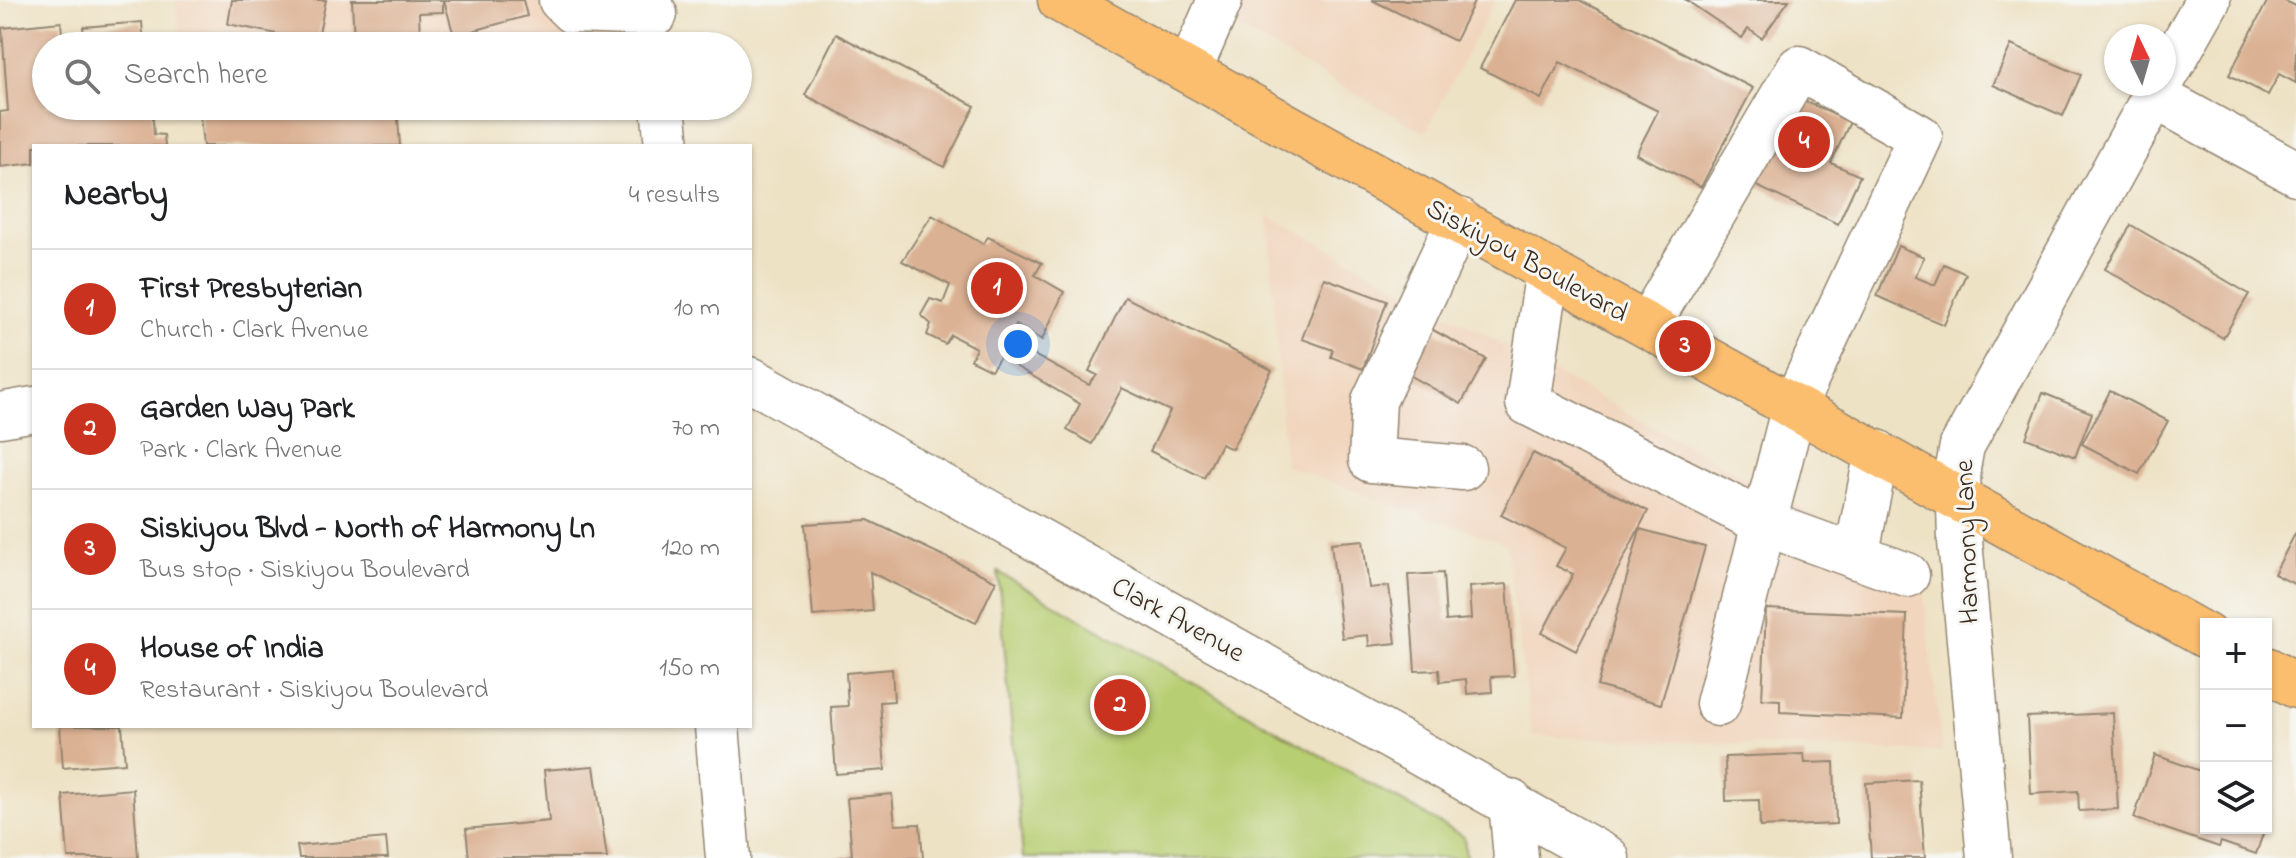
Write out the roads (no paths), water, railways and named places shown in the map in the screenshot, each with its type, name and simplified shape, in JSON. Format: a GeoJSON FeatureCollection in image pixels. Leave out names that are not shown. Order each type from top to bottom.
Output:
{"type":"FeatureCollection","features":[{"type":"Feature","properties":{"kind":"main road","name":"Siskiyou Boulevard"},"geometry":{"type":"LineString","coordinates":[[1060,0],[2200,633]]}},
{"type":"Feature","properties":{"kind":"main road"},"geometry":{"type":"LineString","coordinates":[[2272,672],[2296,686]]}},
{"type":"Feature","properties":{"kind":"street"},"geometry":{"type":"LineString","coordinates":[[561,0],[572,11],[655,20]]}},
{"type":"Feature","properties":{"kind":"street"},"geometry":{"type":"LineString","coordinates":[[1189,71],[1220,0]]}},
{"type":"Feature","properties":{"kind":"street","name":"Harmony Lane"},"geometry":{"type":"LineString","coordinates":[[2176,56],[2208,0]]}},
{"type":"Feature","properties":{"kind":"street"},"geometry":{"type":"LineString","coordinates":[[1648,325],[1799,68],[1920,137],[1831,319],[1794,406],[1718,704]]}},
{"type":"Feature","properties":{"kind":"street","name":"Harmony Lane"},"geometry":{"type":"LineString","coordinates":[[1989,858],[1959,498],[1962,446],[2154,96]]}},
{"type":"Feature","properties":{"kind":"street"},"geometry":{"type":"LineString","coordinates":[[2175,96],[2296,173]]}},
{"type":"Feature","properties":{"kind":"street"},"geometry":{"type":"LineString","coordinates":[[664,120],[667,144]]}},
{"type":"Feature","properties":{"kind":"street"},"geometry":{"type":"LineString","coordinates":[[1459,220],[1374,401],[1371,460],[1463,468]]}},
{"type":"Feature","properties":{"kind":"street"},"geometry":{"type":"LineString","coordinates":[[1548,270],[1528,403],[1764,523],[1907,575]]}},
{"type":"Feature","properties":{"kind":"street","name":"Clark Avenue"},"geometry":{"type":"LineString","coordinates":[[752,380],[1607,858]]}},
{"type":"Feature","properties":{"kind":"street"},"geometry":{"type":"LineString","coordinates":[[0,415],[32,409]]}},
{"type":"Feature","properties":{"kind":"street"},"geometry":{"type":"LineString","coordinates":[[1856,557],[1877,452]]}},
{"type":"Feature","properties":{"kind":"street"},"geometry":{"type":"LineString","coordinates":[[717,728],[728,858]]}},
{"type":"Feature","properties":{"kind":"street"},"geometry":{"type":"LineString","coordinates":[[1511,802],[1516,858]]}},
{"type":"Feature","properties":{"kind":"place","name":"House of India"},"geometry":{"type":"Point","coordinates":[1804,142]}},
{"type":"Feature","properties":{"kind":"place","name":"First Presbyterian"},"geometry":{"type":"Point","coordinates":[997,288]}},
{"type":"Feature","properties":{"kind":"place","name":"Siskiyou Blvd - North of Harmony Ln"},"geometry":{"type":"Point","coordinates":[1685,346]}},
{"type":"Feature","properties":{"kind":"place","name":"Garden Way Park"},"geometry":{"type":"Point","coordinates":[1120,705]}}]}
